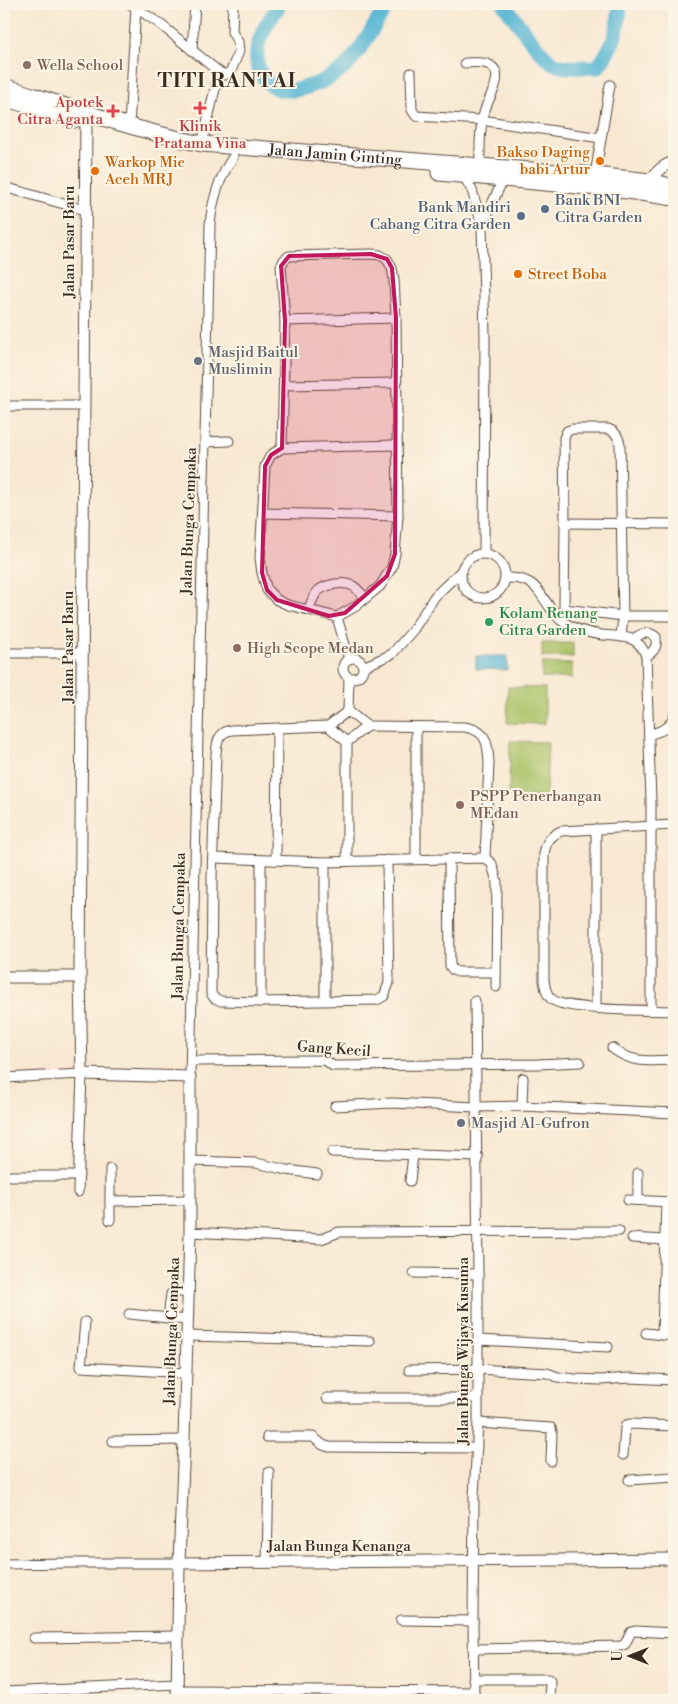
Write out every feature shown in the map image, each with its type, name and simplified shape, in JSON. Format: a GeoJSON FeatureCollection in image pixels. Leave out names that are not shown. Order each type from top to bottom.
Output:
{"type":"FeatureCollection","features":[{"type":"Feature","properties":{"kind":"main road","name":"Jalan Jamin Ginting"},"geometry":{"type":"LineString","coordinates":[[4,86],[86,118],[166,146],[207,154],[505,173],[595,175],[674,187]]}},
{"type":"Feature","properties":{"kind":"main road","name":"Jalan Jamin Ginting"},"geometry":{"type":"LineString","coordinates":[[4,98],[202,144],[463,170],[480,166],[505,173],[674,198]]}},
{"type":"Feature","properties":{"kind":"street"},"geometry":{"type":"LineString","coordinates":[[192,50],[195,4]]}},
{"type":"Feature","properties":{"kind":"street"},"geometry":{"type":"LineString","coordinates":[[133,5],[225,75],[230,73],[239,51],[238,42],[232,32],[233,4]]}},
{"type":"Feature","properties":{"kind":"street"},"geometry":{"type":"LineString","coordinates":[[129,126],[133,5]]}},
{"type":"Feature","properties":{"kind":"street"},"geometry":{"type":"LineString","coordinates":[[465,63],[488,64],[494,69],[496,74],[495,84],[482,120],[480,166]]}},
{"type":"Feature","properties":{"kind":"street"},"geometry":{"type":"LineString","coordinates":[[202,144],[219,72]]}},
{"type":"Feature","properties":{"kind":"street"},"geometry":{"type":"LineString","coordinates":[[411,73],[412,110],[416,116],[482,120],[601,138]]}},
{"type":"Feature","properties":{"kind":"street"},"geometry":{"type":"LineString","coordinates":[[595,175],[610,86]]}},
{"type":"Feature","properties":{"kind":"street","name":"Jalan Pasar Baru"},"geometry":{"type":"LineString","coordinates":[[82,1074],[80,978],[86,118]]}},
{"type":"Feature","properties":{"kind":"street","name":"Jalan Bunga Cempaka"},"geometry":{"type":"LineString","coordinates":[[177,1692],[179,1563],[188,1336],[191,1160],[190,1077],[211,214],[219,183],[233,157]]}},
{"type":"Feature","properties":{"kind":"street"},"geometry":{"type":"LineString","coordinates":[[650,182],[665,166],[674,162]]}},
{"type":"Feature","properties":{"kind":"street"},"geometry":{"type":"LineString","coordinates":[[463,170],[472,190],[482,225],[485,326],[484,554]]}},
{"type":"Feature","properties":{"kind":"street"},"geometry":{"type":"LineString","coordinates":[[482,225],[505,173]]}},
{"type":"Feature","properties":{"kind":"street"},"geometry":{"type":"LineString","coordinates":[[4,187],[85,210]]}},
{"type":"Feature","properties":{"kind":"street"},"geometry":{"type":"LineString","coordinates":[[282,448],[285,321],[281,266],[289,256],[371,254],[387,259],[392,268],[396,318],[398,516],[392,567],[380,586],[356,606],[336,617],[288,605],[277,600],[268,590],[262,573],[260,558],[265,466],[271,455],[282,448],[397,446]]}},
{"type":"Feature","properties":{"kind":"street"},"geometry":{"type":"LineString","coordinates":[[285,321],[396,318]]}},
{"type":"Feature","properties":{"kind":"street"},"geometry":{"type":"LineString","coordinates":[[284,385],[396,383]]}},
{"type":"Feature","properties":{"kind":"street"},"geometry":{"type":"LineString","coordinates":[[4,406],[83,406]]}},
{"type":"Feature","properties":{"kind":"street"},"geometry":{"type":"LineString","coordinates":[[562,620],[564,609],[565,523],[564,442],[567,431],[577,428],[612,430],[618,435],[620,444],[621,637]]}},
{"type":"Feature","properties":{"kind":"street"},"geometry":{"type":"LineString","coordinates":[[206,442],[230,442]]}},
{"type":"Feature","properties":{"kind":"street"},"geometry":{"type":"LineString","coordinates":[[263,513],[398,516]]}},
{"type":"Feature","properties":{"kind":"street"},"geometry":{"type":"LineString","coordinates":[[565,523],[674,524]]}},
{"type":"Feature","properties":{"kind":"street"},"geometry":{"type":"LineString","coordinates":[[476,555],[491,555],[502,564],[505,578],[497,593],[489,598],[480,598],[471,595],[465,589],[461,580],[461,571],[469,558],[476,555]]}},
{"type":"Feature","properties":{"kind":"street"},"geometry":{"type":"LineString","coordinates":[[363,667],[356,658],[349,659],[343,668],[346,675],[353,678],[360,675],[363,667],[392,654],[413,630],[434,596],[461,571]]}},
{"type":"Feature","properties":{"kind":"street"},"geometry":{"type":"LineString","coordinates":[[505,578],[518,577],[527,579],[562,620],[576,630],[633,639],[643,648],[646,656],[651,825],[651,1010]]}},
{"type":"Feature","properties":{"kind":"street"},"geometry":{"type":"LineString","coordinates":[[309,609],[312,599],[318,590],[330,585],[354,586],[365,597]]}},
{"type":"Feature","properties":{"kind":"street"},"geometry":{"type":"LineString","coordinates":[[564,609],[622,616],[674,616]]}},
{"type":"Feature","properties":{"kind":"street"},"geometry":{"type":"LineString","coordinates":[[336,617],[349,659]]}},
{"type":"Feature","properties":{"kind":"street"},"geometry":{"type":"LineString","coordinates":[[633,639],[645,632],[651,633],[656,637],[657,646],[652,653],[646,656]]}},
{"type":"Feature","properties":{"kind":"street"},"geometry":{"type":"LineString","coordinates":[[4,653],[83,653]]}},
{"type":"Feature","properties":{"kind":"street"},"geometry":{"type":"LineString","coordinates":[[348,712],[349,677]]}},
{"type":"Feature","properties":{"kind":"street"},"geometry":{"type":"LineString","coordinates":[[348,712],[366,726],[464,726],[478,730],[484,735],[489,752],[485,858]]}},
{"type":"Feature","properties":{"kind":"street"},"geometry":{"type":"LineString","coordinates":[[348,712],[328,726],[232,730],[218,738],[213,858],[211,994],[215,999],[221,1001],[381,999],[387,992],[389,983],[387,860]]}},
{"type":"Feature","properties":{"kind":"street"},"geometry":{"type":"LineString","coordinates":[[649,734],[659,732],[671,724],[674,716]]}},
{"type":"Feature","properties":{"kind":"street"},"geometry":{"type":"LineString","coordinates":[[328,726],[347,742]]}},
{"type":"Feature","properties":{"kind":"street"},"geometry":{"type":"LineString","coordinates":[[347,861],[347,742],[366,726]]}},
{"type":"Feature","properties":{"kind":"street"},"geometry":{"type":"LineString","coordinates":[[416,727],[416,859]]}},
{"type":"Feature","properties":{"kind":"street"},"geometry":{"type":"LineString","coordinates":[[276,860],[277,729]]}},
{"type":"Feature","properties":{"kind":"street"},"geometry":{"type":"LineString","coordinates":[[674,825],[568,830],[555,833],[549,838],[544,854],[544,979],[546,992],[552,1000],[596,1008],[674,1011]]}},
{"type":"Feature","properties":{"kind":"street"},"geometry":{"type":"LineString","coordinates":[[596,829],[596,1008]]}},
{"type":"Feature","properties":{"kind":"street"},"geometry":{"type":"LineString","coordinates":[[213,858],[325,862],[485,858],[492,864],[497,882],[496,987]]}},
{"type":"Feature","properties":{"kind":"street"},"geometry":{"type":"LineString","coordinates":[[449,858],[450,966],[458,972],[496,972]]}},
{"type":"Feature","properties":{"kind":"street"},"geometry":{"type":"LineString","coordinates":[[261,860],[261,1002]]}},
{"type":"Feature","properties":{"kind":"street"},"geometry":{"type":"LineString","coordinates":[[325,862],[325,1000]]}},
{"type":"Feature","properties":{"kind":"street"},"geometry":{"type":"LineString","coordinates":[[4,978],[80,978]]}},
{"type":"Feature","properties":{"kind":"street","name":"Jalan Bunga Wijaya Kusuma"},"geometry":{"type":"LineString","coordinates":[[474,1696],[474,1496],[478,1423],[478,1157],[475,1001]]}},
{"type":"Feature","properties":{"kind":"street"},"geometry":{"type":"LineString","coordinates":[[612,1048],[624,1057],[636,1058],[642,1061],[674,1060]]}},
{"type":"Feature","properties":{"kind":"street","name":"Gang Kecil"},"geometry":{"type":"LineString","coordinates":[[191,1061],[325,1060],[333,1066],[580,1062]]}},
{"type":"Feature","properties":{"kind":"street"},"geometry":{"type":"LineString","coordinates":[[4,1078],[82,1074],[190,1077]]}},
{"type":"Feature","properties":{"kind":"street"},"geometry":{"type":"LineString","coordinates":[[78,1192],[82,1074]]}},
{"type":"Feature","properties":{"kind":"street"},"geometry":{"type":"LineString","coordinates":[[522,1106],[523,1078]]}},
{"type":"Feature","properties":{"kind":"street"},"geometry":{"type":"LineString","coordinates":[[335,1106],[392,1103],[476,1107],[522,1106],[674,1113]]}},
{"type":"Feature","properties":{"kind":"street"},"geometry":{"type":"LineString","coordinates":[[332,1152],[478,1157]]}},
{"type":"Feature","properties":{"kind":"street"},"geometry":{"type":"LineString","coordinates":[[410,1182],[413,1155]]}},
{"type":"Feature","properties":{"kind":"street"},"geometry":{"type":"LineString","coordinates":[[191,1160],[256,1163],[317,1174]]}},
{"type":"Feature","properties":{"kind":"street"},"geometry":{"type":"LineString","coordinates":[[110,1169],[110,1220]]}},
{"type":"Feature","properties":{"kind":"street"},"geometry":{"type":"LineString","coordinates":[[638,1173],[633,1200],[670,1202],[664,1240],[662,1335]]}},
{"type":"Feature","properties":{"kind":"street"},"geometry":{"type":"LineString","coordinates":[[11,1176],[80,1176]]}},
{"type":"Feature","properties":{"kind":"street"},"geometry":{"type":"LineString","coordinates":[[110,1201],[190,1200]]}},
{"type":"Feature","properties":{"kind":"street"},"geometry":{"type":"LineString","coordinates":[[190,1232],[321,1239],[339,1232],[619,1231]]}},
{"type":"Feature","properties":{"kind":"street"},"geometry":{"type":"LineString","coordinates":[[632,1238],[664,1240]]}},
{"type":"Feature","properties":{"kind":"street"},"geometry":{"type":"LineString","coordinates":[[414,1273],[478,1274]]}},
{"type":"Feature","properties":{"kind":"street"},"geometry":{"type":"LineString","coordinates":[[168,1318],[171,1294],[189,1292]]}},
{"type":"Feature","properties":{"kind":"street"},"geometry":{"type":"LineString","coordinates":[[129,1314],[188,1320]]}},
{"type":"Feature","properties":{"kind":"street"},"geometry":{"type":"LineString","coordinates":[[85,1322],[81,1367],[186,1373]]}},
{"type":"Feature","properties":{"kind":"street"},"geometry":{"type":"LineString","coordinates":[[646,1333],[674,1336]]}},
{"type":"Feature","properties":{"kind":"street"},"geometry":{"type":"LineString","coordinates":[[188,1336],[370,1341]]}},
{"type":"Feature","properties":{"kind":"street"},"geometry":{"type":"LineString","coordinates":[[478,1340],[608,1347]]}},
{"type":"Feature","properties":{"kind":"street"},"geometry":{"type":"LineString","coordinates":[[409,1370],[478,1369],[547,1373],[558,1377],[575,1379],[629,1378],[674,1380]]}},
{"type":"Feature","properties":{"kind":"street"},"geometry":{"type":"LineString","coordinates":[[327,1398],[478,1398]]}},
{"type":"Feature","properties":{"kind":"street"},"geometry":{"type":"LineString","coordinates":[[478,1423],[551,1428],[552,1461]]}},
{"type":"Feature","properties":{"kind":"street"},"geometry":{"type":"LineString","coordinates":[[623,1455],[626,1425],[674,1426]]}},
{"type":"Feature","properties":{"kind":"street"},"geometry":{"type":"LineString","coordinates":[[266,1438],[313,1437],[323,1446],[329,1447],[477,1448]]}},
{"type":"Feature","properties":{"kind":"street"},"geometry":{"type":"LineString","coordinates":[[113,1441],[184,1440]]}},
{"type":"Feature","properties":{"kind":"street"},"geometry":{"type":"LineString","coordinates":[[267,1562],[269,1472]]}},
{"type":"Feature","properties":{"kind":"street"},"geometry":{"type":"LineString","coordinates":[[629,1480],[674,1477]]}},
{"type":"Feature","properties":{"kind":"street","name":"Jalan Bunga Kenanga"},"geometry":{"type":"LineString","coordinates":[[4,1564],[674,1559]]}},
{"type":"Feature","properties":{"kind":"street"},"geometry":{"type":"LineString","coordinates":[[401,1620],[473,1621]]}},
{"type":"Feature","properties":{"kind":"street"},"geometry":{"type":"LineString","coordinates":[[473,1649],[621,1646],[631,1632],[635,1631],[674,1633]]}},
{"type":"Feature","properties":{"kind":"street"},"geometry":{"type":"LineString","coordinates":[[34,1638],[179,1636]]}},
{"type":"Feature","properties":{"kind":"street"},"geometry":{"type":"LineString","coordinates":[[473,1679],[548,1679],[550,1681],[549,1700]]}},
{"type":"Feature","properties":{"kind":"street"},"geometry":{"type":"LineString","coordinates":[[4,1692],[474,1696]]}},
{"type":"Feature","properties":{"kind":"highlighted area"},"geometry":{"type":"Polygon","coordinates":[[[371,254],[387,259],[392,268],[396,318],[395,554],[387,576],[345,613],[329,616],[277,600],[267,590],[262,573],[265,466],[271,455],[282,448],[285,321],[281,266],[289,256],[371,254]]]}},
{"type":"Feature","properties":{"kind":"green space"},"geometry":{"type":"Polygon","coordinates":[[[542,643],[573,643],[573,657],[542,657],[542,643]]]}},
{"type":"Feature","properties":{"kind":"green space"},"geometry":{"type":"Polygon","coordinates":[[[542,663],[572,664],[572,678],[542,678],[542,663]]]}},
{"type":"Feature","properties":{"kind":"green space"},"geometry":{"type":"Polygon","coordinates":[[[508,687],[545,688],[545,724],[507,723],[508,687]]]}},
{"type":"Feature","properties":{"kind":"green space"},"geometry":{"type":"Polygon","coordinates":[[[510,741],[548,742],[546,797],[509,796],[510,741]]]}},
{"type":"Feature","properties":{"kind":"water"},"geometry":{"type":"Polygon","coordinates":[[[476,656],[507,656],[507,670],[476,669],[476,656]]]}},
{"type":"Feature","properties":{"kind":"waterway"},"geometry":{"type":"LineString","coordinates":[[280,4],[260,39],[257,62],[261,74],[270,85],[279,89],[289,90],[300,89],[321,82],[345,67],[359,50],[388,4]]}},
{"type":"Feature","properties":{"kind":"waterway"},"geometry":{"type":"LineString","coordinates":[[504,4],[542,53],[555,64],[564,67],[598,67],[615,37],[620,4]]}},
{"type":"Feature","properties":{"kind":"place","name":"Wella School"},"geometry":{"type":"Point","coordinates":[27,65]}},
{"type":"Feature","properties":{"kind":"place","name":"Klinik Pratama Vina"},"geometry":{"type":"Point","coordinates":[200,108]}},
{"type":"Feature","properties":{"kind":"place","name":"Apotek Citra Aganta"},"geometry":{"type":"Point","coordinates":[113,111]}},
{"type":"Feature","properties":{"kind":"place","name":"Bakso Daging babi Artur"},"geometry":{"type":"Point","coordinates":[600,161]}},
{"type":"Feature","properties":{"kind":"place","name":"Warkop Mie Aceh MRJ"},"geometry":{"type":"Point","coordinates":[95,171]}},
{"type":"Feature","properties":{"kind":"place","name":"Bank BNI Citra Garden"},"geometry":{"type":"Point","coordinates":[545,209]}},
{"type":"Feature","properties":{"kind":"place","name":"Bank Mandiri Cabang Citra Garden"},"geometry":{"type":"Point","coordinates":[521,216]}},
{"type":"Feature","properties":{"kind":"place","name":"Street Boba"},"geometry":{"type":"Point","coordinates":[518,274]}},
{"type":"Feature","properties":{"kind":"place","name":"Masjid Baitul Muslimin"},"geometry":{"type":"Point","coordinates":[198,361]}},
{"type":"Feature","properties":{"kind":"place","name":"Kolam Renang Citra Garden"},"geometry":{"type":"Point","coordinates":[489,622]}},
{"type":"Feature","properties":{"kind":"place","name":"High Scope Medan"},"geometry":{"type":"Point","coordinates":[237,648]}},
{"type":"Feature","properties":{"kind":"place","name":"PSPP Penerbangan MEdan"},"geometry":{"type":"Point","coordinates":[460,805]}},
{"type":"Feature","properties":{"kind":"place","name":"Masjid Al-Gufron"},"geometry":{"type":"Point","coordinates":[461,1123]}},
{"type":"Feature","properties":{"kind":"district","name":"TITI RANTAI"},"geometry":{"type":"Point","coordinates":[227,81]}}]}
